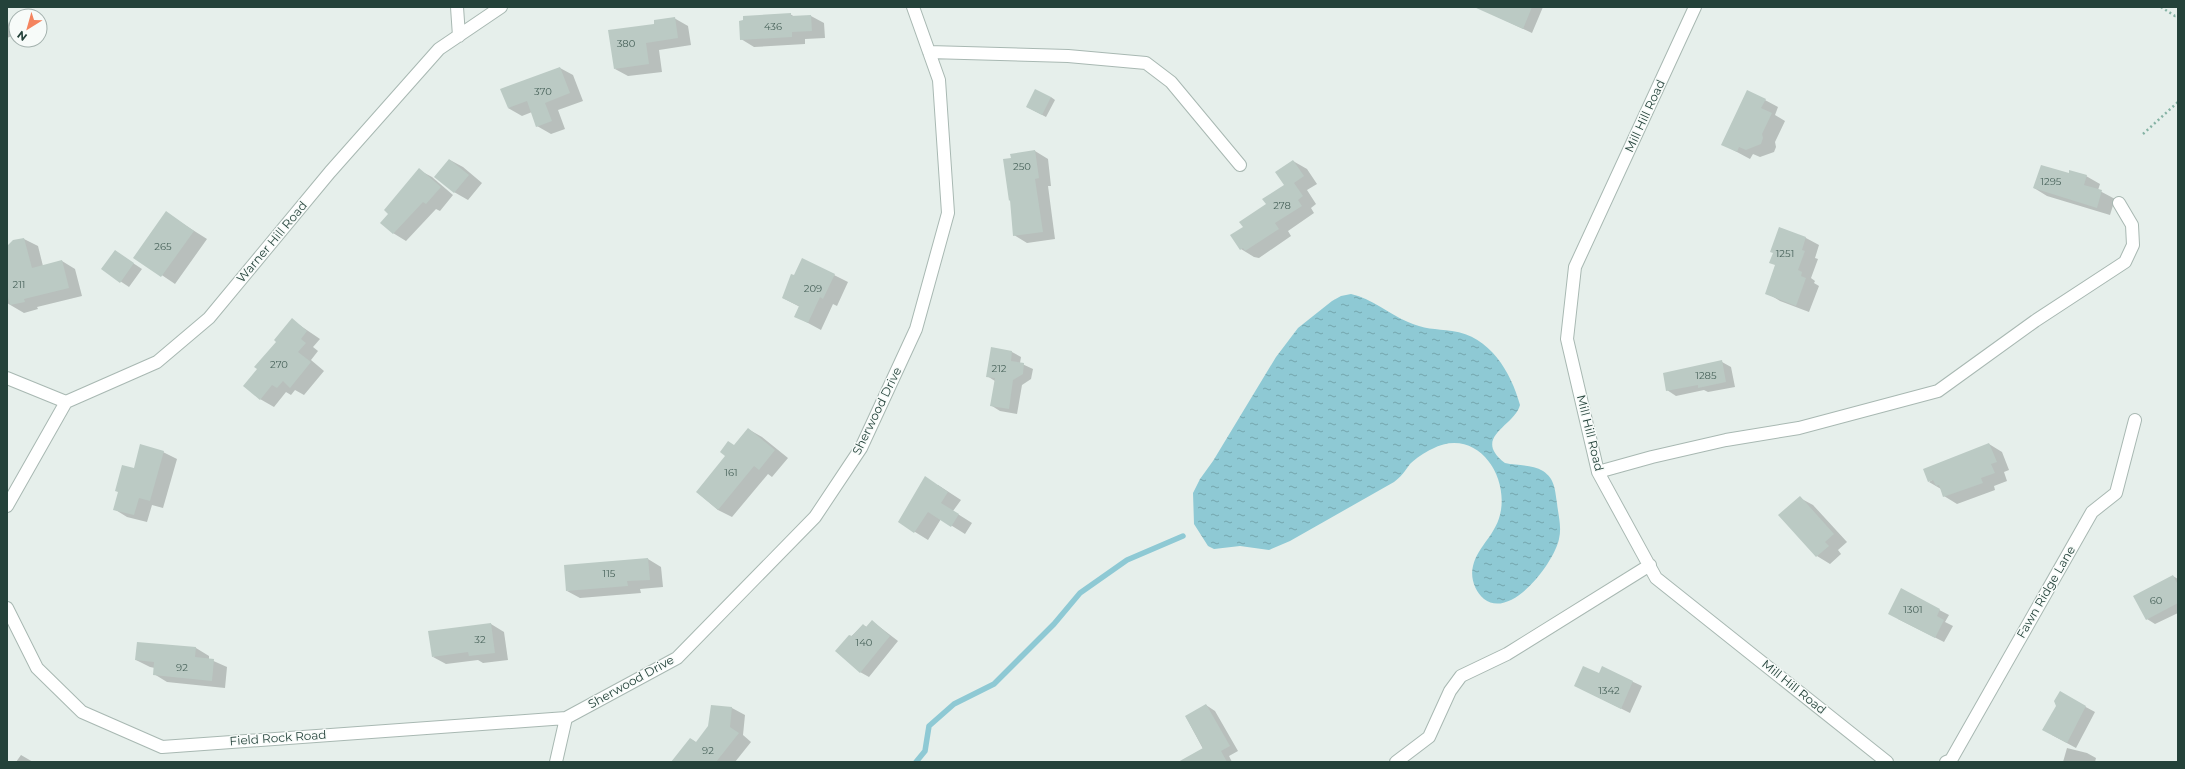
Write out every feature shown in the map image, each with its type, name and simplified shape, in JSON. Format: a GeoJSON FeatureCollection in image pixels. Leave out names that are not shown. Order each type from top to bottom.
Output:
{"type":"FeatureCollection","features":[{"type":"Feature","properties":{"kind":"street"},"geometry":{"type":"LineString","coordinates":[[457,7],[459,36]]}},
{"type":"Feature","properties":{"kind":"street","name":"Warner Hill Road"},"geometry":{"type":"LineString","coordinates":[[66,402],[157,362],[209,318],[351,149],[440,49],[501,7]]}},
{"type":"Feature","properties":{"kind":"street","name":"Sherwood Drive"},"geometry":{"type":"LineString","coordinates":[[566,718],[677,658],[815,517],[860,448],[916,329],[948,213],[938,80],[913,7]]}},
{"type":"Feature","properties":{"kind":"street","name":"Mill Hill Road"},"geometry":{"type":"LineString","coordinates":[[1695,7],[1575,267],[1567,339],[1598,472],[1656,578],[1887,762]]}},
{"type":"Feature","properties":{"kind":"street"},"geometry":{"type":"LineString","coordinates":[[929,52],[1068,56],[1146,63],[1171,82],[1240,165]]}},
{"type":"Feature","properties":{"kind":"street"},"geometry":{"type":"LineString","coordinates":[[1598,472],[1652,457],[1719,442],[1799,428],[1938,391],[2035,321],[2125,262],[2133,245],[2132,225],[2119,204]]}},
{"type":"Feature","properties":{"kind":"street"},"geometry":{"type":"LineString","coordinates":[[7,378],[66,402],[7,506]]}},
{"type":"Feature","properties":{"kind":"street","name":"Fawn Ridge Lane"},"geometry":{"type":"LineString","coordinates":[[1946,762],[1951,760],[2092,512],[2116,493],[2135,420]]}},
{"type":"Feature","properties":{"kind":"street"},"geometry":{"type":"LineString","coordinates":[[1396,762],[1429,737],[1450,691],[1461,676],[1507,654],[1650,565]]}},
{"type":"Feature","properties":{"kind":"street","name":"Field Rock Road"},"geometry":{"type":"LineString","coordinates":[[7,608],[37,668],[82,712],[162,747],[566,718]]}},
{"type":"Feature","properties":{"kind":"street"},"geometry":{"type":"LineString","coordinates":[[556,762],[566,718]]}},
{"type":"Feature","properties":{"kind":"path"},"geometry":{"type":"LineString","coordinates":[[2161,7],[2175,16],[2178,14]]}},
{"type":"Feature","properties":{"kind":"path"},"geometry":{"type":"LineString","coordinates":[[2143,134],[2178,102]]}},
{"type":"Feature","properties":{"kind":"water"},"geometry":{"type":"Polygon","coordinates":[[[1351,294],[1366,299],[1414,324],[1465,334],[1488,348],[1505,368],[1520,405],[1517,412],[1493,439],[1492,446],[1496,454],[1505,463],[1534,467],[1547,474],[1555,489],[1560,521],[1559,539],[1549,561],[1530,586],[1518,596],[1506,602],[1495,603],[1484,599],[1474,584],[1472,571],[1475,559],[1492,533],[1499,519],[1501,510],[1501,495],[1499,481],[1493,468],[1474,448],[1461,444],[1447,444],[1426,452],[1412,462],[1394,482],[1290,541],[1269,550],[1240,546],[1214,549],[1208,546],[1194,524],[1193,493],[1200,479],[1213,461],[1276,357],[1298,328],[1332,301],[1341,296],[1351,294]]]}},
{"type":"Feature","properties":{"kind":"building"},"geometry":{"type":"Polygon","coordinates":[[[1474,7],[1532,7],[1523,29],[1474,7]]]}},
{"type":"Feature","properties":{"kind":"building"},"geometry":{"type":"Polygon","coordinates":[[[791,13],[791,16],[811,15],[812,31],[792,32],[792,37],[740,40],[739,21],[743,20],[743,16],[791,13]]]}},
{"type":"Feature","properties":{"kind":"building"},"geometry":{"type":"Polygon","coordinates":[[[675,17],[678,38],[646,43],[649,64],[614,69],[608,30],[654,24],[654,20],[675,17]]]}},
{"type":"Feature","properties":{"kind":"building"},"geometry":{"type":"Polygon","coordinates":[[[560,67],[570,93],[545,103],[552,121],[536,127],[527,101],[508,108],[500,89],[560,67]]]}},
{"type":"Feature","properties":{"kind":"building"},"geometry":{"type":"Polygon","coordinates":[[[1035,89],[1051,97],[1042,115],[1026,107],[1035,89]]]}},
{"type":"Feature","properties":{"kind":"building"},"geometry":{"type":"Polygon","coordinates":[[[1747,90],[1766,99],[1761,108],[1772,113],[1762,134],[1763,138],[1761,144],[1746,150],[1739,147],[1737,152],[1721,145],[1747,90]]]}},
{"type":"Feature","properties":{"kind":"building"},"geometry":{"type":"Polygon","coordinates":[[[1035,150],[1039,178],[1035,179],[1043,232],[1013,236],[1010,200],[1009,201],[1003,159],[1011,158],[1010,154],[1035,150]]]}},
{"type":"Feature","properties":{"kind":"building"},"geometry":{"type":"Polygon","coordinates":[[[449,159],[469,175],[454,193],[434,177],[449,159]]]}},
{"type":"Feature","properties":{"kind":"building"},"geometry":{"type":"Polygon","coordinates":[[[1293,160],[1304,176],[1294,183],[1303,196],[1298,200],[1302,206],[1275,223],[1279,229],[1245,251],[1243,248],[1240,250],[1230,235],[1243,227],[1239,222],[1266,204],[1262,199],[1284,185],[1275,172],[1293,160]]]}},
{"type":"Feature","properties":{"kind":"building"},"geometry":{"type":"Polygon","coordinates":[[[2041,165],[2069,173],[2069,170],[2087,175],[2084,185],[2102,190],[2097,208],[2033,188],[2041,165]]]}},
{"type":"Feature","properties":{"kind":"building"},"geometry":{"type":"Polygon","coordinates":[[[419,168],[441,187],[426,204],[423,202],[393,234],[380,223],[388,214],[384,210],[419,168]]]}},
{"type":"Feature","properties":{"kind":"building"},"geometry":{"type":"Polygon","coordinates":[[[166,211],[194,231],[161,277],[133,258],[166,211]]]}},
{"type":"Feature","properties":{"kind":"building"},"geometry":{"type":"Polygon","coordinates":[[[1779,227],[1806,237],[1802,250],[1805,251],[1798,270],[1802,272],[1801,276],[1806,278],[1796,306],[1765,294],[1775,265],[1769,263],[1773,253],[1770,252],[1779,227]]]}},
{"type":"Feature","properties":{"kind":"building"},"geometry":{"type":"Polygon","coordinates":[[[24,238],[32,268],[62,260],[69,288],[24,299],[25,302],[10,305],[7,293],[7,246],[13,240],[24,238]]]}},
{"type":"Feature","properties":{"kind":"building"},"geometry":{"type":"Polygon","coordinates":[[[115,250],[134,263],[120,283],[101,269],[115,250]]]}},
{"type":"Feature","properties":{"kind":"building"},"geometry":{"type":"Polygon","coordinates":[[[802,258],[835,274],[823,299],[820,297],[808,323],[794,317],[799,306],[782,298],[791,274],[794,275],[802,258]]]}},
{"type":"Feature","properties":{"kind":"building"},"geometry":{"type":"Polygon","coordinates":[[[292,318],[307,331],[301,339],[306,343],[298,352],[311,362],[290,388],[283,381],[277,388],[272,385],[260,400],[243,386],[257,369],[254,367],[276,342],[274,340],[292,318]]]}},
{"type":"Feature","properties":{"kind":"building"},"geometry":{"type":"Polygon","coordinates":[[[991,347],[1012,351],[1011,361],[1024,363],[1023,374],[1013,380],[1009,409],[990,406],[995,378],[986,377],[991,347]]]}},
{"type":"Feature","properties":{"kind":"building"},"geometry":{"type":"Polygon","coordinates":[[[1722,360],[1726,382],[1698,388],[1698,385],[1666,391],[1663,373],[1722,360]]]}},
{"type":"Feature","properties":{"kind":"building"},"geometry":{"type":"Polygon","coordinates":[[[748,428],[775,450],[759,470],[754,466],[718,510],[696,492],[725,456],[720,452],[728,441],[734,445],[748,428]]]}},
{"type":"Feature","properties":{"kind":"building"},"geometry":{"type":"Polygon","coordinates":[[[1989,443],[1997,462],[1991,464],[1995,473],[1981,478],[1983,483],[1943,497],[1939,485],[1936,486],[1933,480],[1928,482],[1923,469],[1989,443]]]}},
{"type":"Feature","properties":{"kind":"building"},"geometry":{"type":"Polygon","coordinates":[[[140,444],[164,451],[150,501],[139,498],[134,515],[113,510],[118,492],[115,491],[122,465],[134,468],[140,444]]]}},
{"type":"Feature","properties":{"kind":"building"},"geometry":{"type":"Polygon","coordinates":[[[925,476],[948,492],[941,503],[959,514],[951,527],[928,512],[914,533],[898,522],[925,476]]]}},
{"type":"Feature","properties":{"kind":"building"},"geometry":{"type":"Polygon","coordinates":[[[1800,496],[1834,534],[1825,542],[1829,546],[1816,557],[1778,515],[1800,496]]]}},
{"type":"Feature","properties":{"kind":"building"},"geometry":{"type":"Polygon","coordinates":[[[648,558],[650,580],[627,581],[628,586],[566,591],[564,565],[648,558]]]}},
{"type":"Feature","properties":{"kind":"building"},"geometry":{"type":"Polygon","coordinates":[[[2173,575],[2178,585],[2178,603],[2146,620],[2133,596],[2173,575]]]}},
{"type":"Feature","properties":{"kind":"building"},"geometry":{"type":"Polygon","coordinates":[[[1901,588],[1940,609],[1937,616],[1944,620],[1935,638],[1888,614],[1901,588]]]}},
{"type":"Feature","properties":{"kind":"building"},"geometry":{"type":"Polygon","coordinates":[[[872,620],[890,636],[860,673],[835,651],[849,635],[852,636],[863,624],[866,627],[872,620]]]}},
{"type":"Feature","properties":{"kind":"building"},"geometry":{"type":"Polygon","coordinates":[[[491,623],[495,653],[469,656],[468,652],[432,657],[428,631],[491,623]]]}},
{"type":"Feature","properties":{"kind":"building"},"geometry":{"type":"Polygon","coordinates":[[[137,642],[196,647],[195,657],[214,659],[212,681],[153,675],[154,662],[135,660],[137,642]]]}},
{"type":"Feature","properties":{"kind":"building"},"geometry":{"type":"Polygon","coordinates":[[[1583,666],[1599,673],[1602,666],[1633,681],[1621,709],[1574,686],[1583,666]]]}},
{"type":"Feature","properties":{"kind":"building"},"geometry":{"type":"Polygon","coordinates":[[[2060,691],[2086,706],[2067,743],[2042,730],[2056,706],[2054,701],[2060,691]]]}},
{"type":"Feature","properties":{"kind":"building"},"geometry":{"type":"Polygon","coordinates":[[[1206,704],[1230,746],[1221,751],[1227,762],[1178,762],[1203,748],[1185,716],[1206,704]]]}},
{"type":"Feature","properties":{"kind":"building"},"geometry":{"type":"Polygon","coordinates":[[[711,705],[732,707],[730,727],[739,733],[716,762],[671,762],[690,738],[696,742],[708,726],[711,705]]]}},
{"type":"Feature","properties":{"kind":"waterway"},"geometry":{"type":"LineString","coordinates":[[916,762],[925,751],[929,726],[954,704],[994,684],[1054,624],[1080,593],[1127,560],[1183,536]]}}]}
